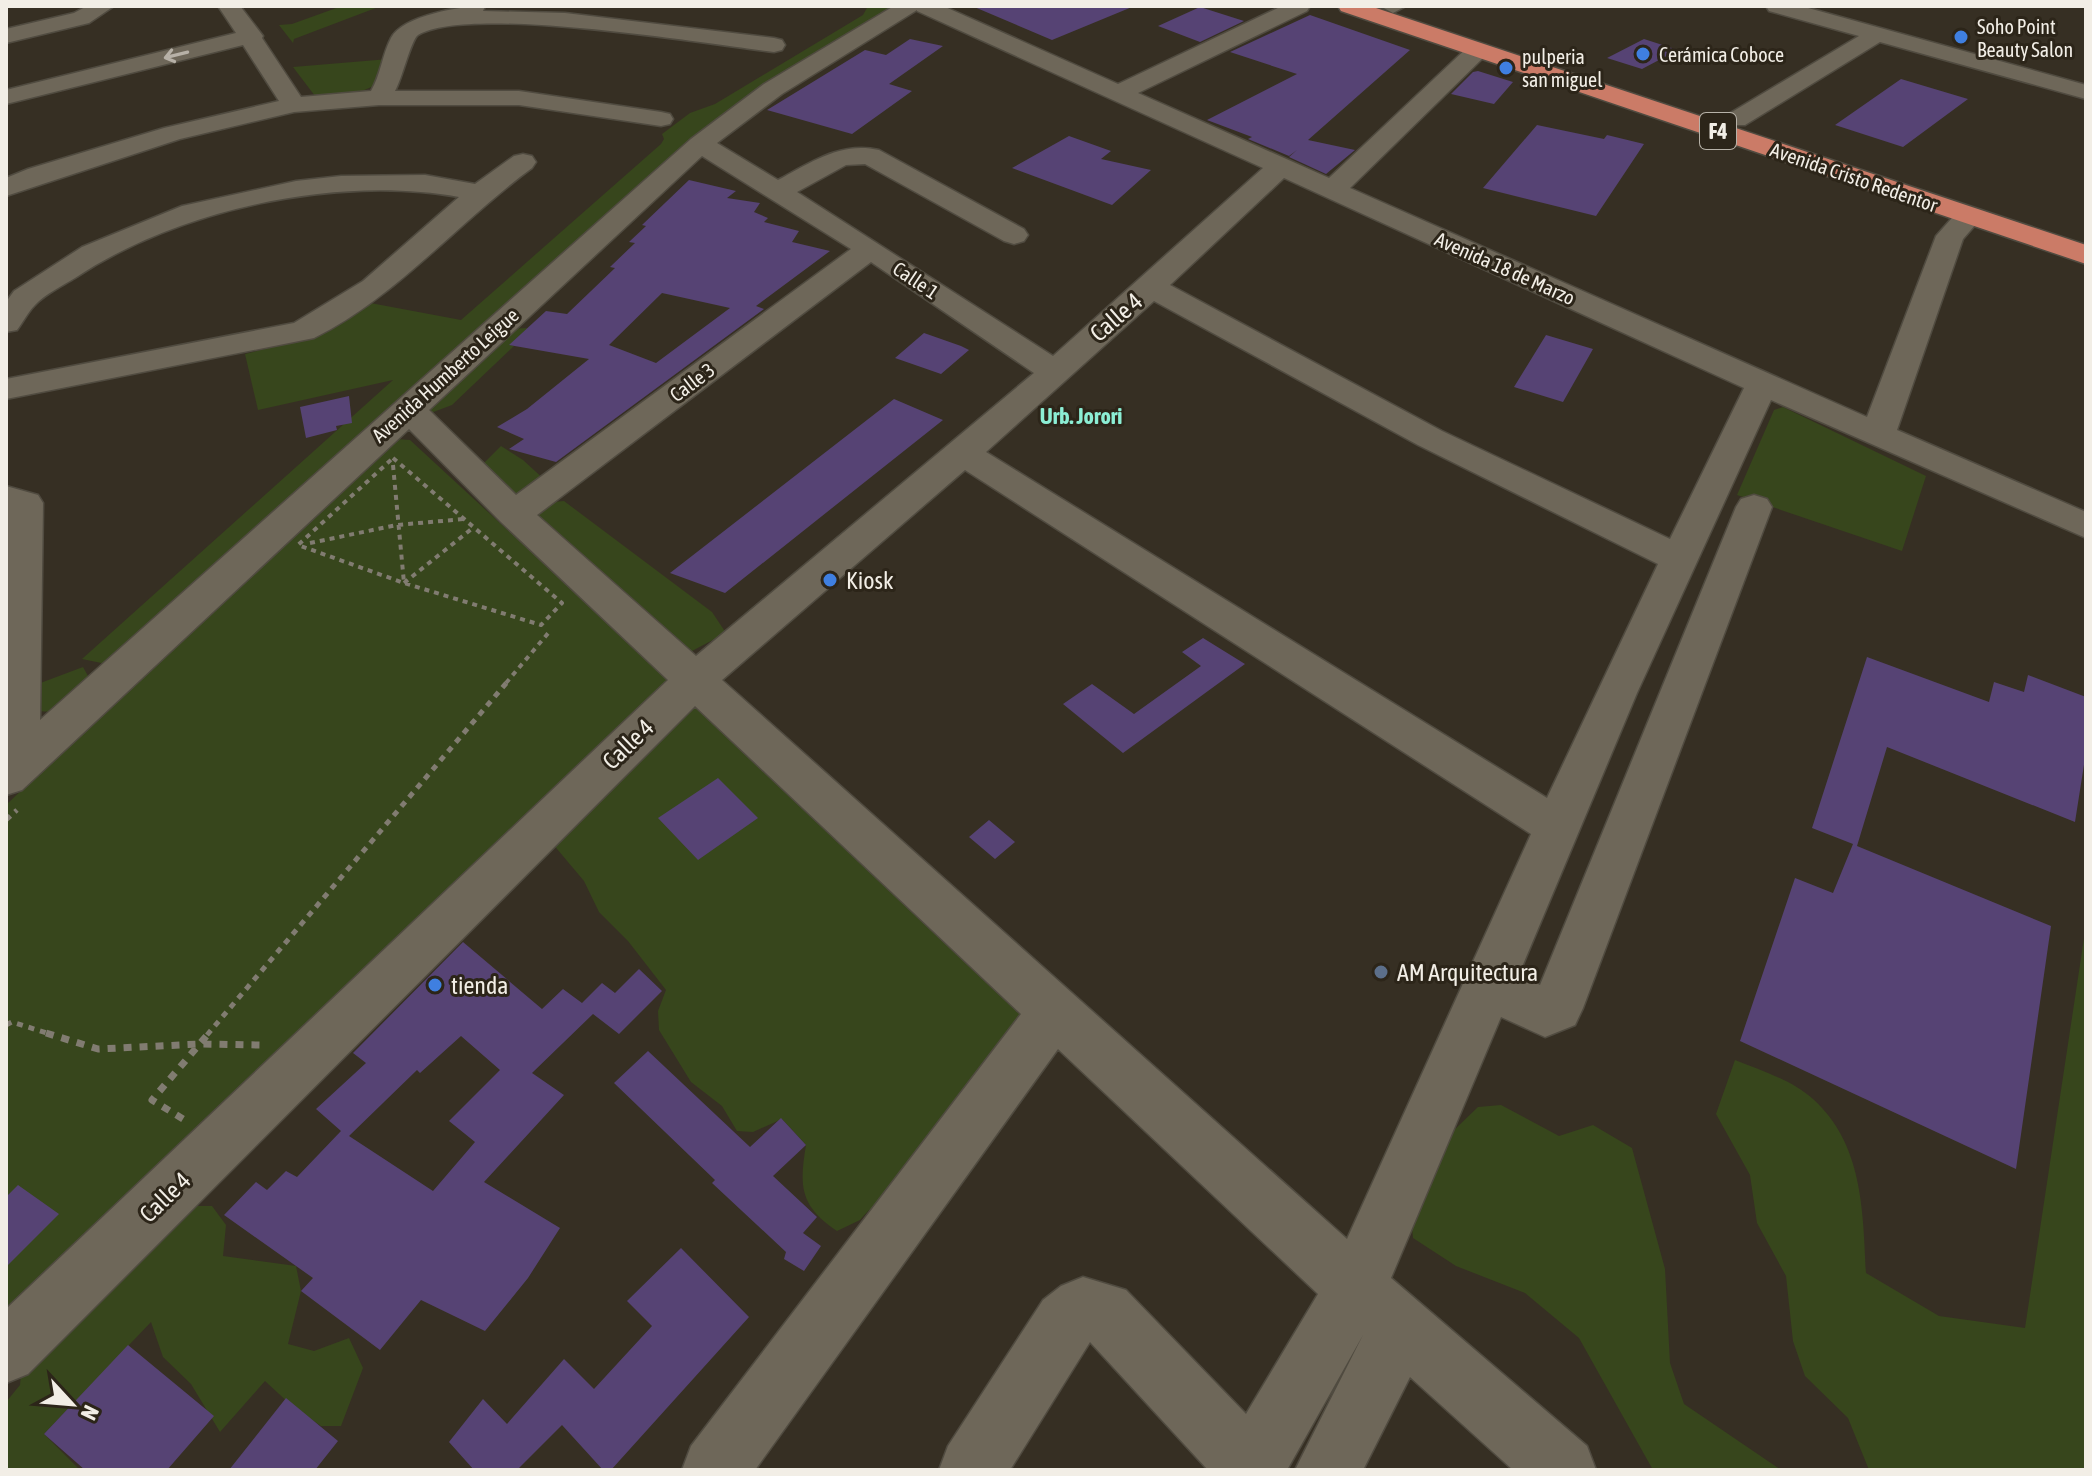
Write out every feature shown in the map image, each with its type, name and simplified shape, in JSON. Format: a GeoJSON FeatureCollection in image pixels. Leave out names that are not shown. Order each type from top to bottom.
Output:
{"type":"FeatureCollection","features":[{"type":"Feature","properties":{"kind":"highway","name":"Avenida Cristo Redentor"},"geometry":{"type":"LineString","coordinates":[[1349,6],[2086,255]]}},
{"type":"Feature","properties":{"kind":"highway","name":"Avenida Cristo Redentor"},"geometry":{"type":"LineString","coordinates":[[1393,6],[2086,238]]}},
{"type":"Feature","properties":{"kind":"street"},"geometry":{"type":"LineString","coordinates":[[6,36],[81,18],[103,6]]}},
{"type":"Feature","properties":{"kind":"street"},"geometry":{"type":"LineString","coordinates":[[229,6],[252,36],[294,105]]}},
{"type":"Feature","properties":{"kind":"street"},"geometry":{"type":"LineString","coordinates":[[379,98],[392,75],[402,38],[411,30],[478,6]]}},
{"type":"Feature","properties":{"kind":"street","name":"Avenida Humberto Leigue"},"geometry":{"type":"LineString","coordinates":[[12,772],[700,144],[773,89],[909,6]]}},
{"type":"Feature","properties":{"kind":"street","name":"Avenida 18 de Marzo"},"geometry":{"type":"LineString","coordinates":[[925,6],[1762,384],[2086,526]]}},
{"type":"Feature","properties":{"kind":"street"},"geometry":{"type":"LineString","coordinates":[[1119,93],[1299,6]]}},
{"type":"Feature","properties":{"kind":"street"},"geometry":{"type":"LineString","coordinates":[[1777,6],[1825,12],[2086,80]]}},
{"type":"Feature","properties":{"kind":"street"},"geometry":{"type":"LineString","coordinates":[[1825,12],[1877,34],[2086,92]]}},
{"type":"Feature","properties":{"kind":"street"},"geometry":{"type":"LineString","coordinates":[[632,26],[659,13]]}},
{"type":"Feature","properties":{"kind":"street"},"geometry":{"type":"LineString","coordinates":[[451,17],[565,20],[774,45]]}},
{"type":"Feature","properties":{"kind":"street"},"geometry":{"type":"LineString","coordinates":[[1736,120],[1877,34]]}},
{"type":"Feature","properties":{"kind":"street"},"geometry":{"type":"LineString","coordinates":[[6,97],[252,36]]}},
{"type":"Feature","properties":{"kind":"street"},"geometry":{"type":"LineString","coordinates":[[1332,190],[1478,50]]}},
{"type":"Feature","properties":{"kind":"street"},"geometry":{"type":"LineString","coordinates":[[6,188],[37,175],[173,133],[294,105],[379,98],[519,98],[661,119]]}},
{"type":"Feature","properties":{"kind":"street","name":"Calle 1"},"geometry":{"type":"LineString","coordinates":[[700,144],[870,249],[1053,371]]}},
{"type":"Feature","properties":{"kind":"street"},"geometry":{"type":"LineString","coordinates":[[778,191],[841,157],[870,156],[1014,235]]}},
{"type":"Feature","properties":{"kind":"street"},"geometry":{"type":"LineString","coordinates":[[6,389],[303,331],[327,321],[394,271],[480,193],[523,162]]}},
{"type":"Feature","properties":{"kind":"street","name":"Calle 4"},"geometry":{"type":"LineString","coordinates":[[6,1352],[694,681],[963,453],[1151,287],[1280,167]]}},
{"type":"Feature","properties":{"kind":"street"},"geometry":{"type":"LineString","coordinates":[[6,323],[15,297],[92,253],[192,212],[296,189],[380,182],[425,183],[480,193]]}},
{"type":"Feature","properties":{"kind":"street"},"geometry":{"type":"LineString","coordinates":[[1878,435],[1950,236],[1969,216]]}},
{"type":"Feature","properties":{"kind":"street","name":"Calle 3"},"geometry":{"type":"LineString","coordinates":[[514,514],[870,249]]}},
{"type":"Feature","properties":{"kind":"street"},"geometry":{"type":"LineString","coordinates":[[1151,287],[1430,438],[1678,558]]}},
{"type":"Feature","properties":{"kind":"street"},"geometry":{"type":"LineString","coordinates":[[1328,1470],[1378,1308],[1489,985],[1616,693],[1762,384]]}},
{"type":"Feature","properties":{"kind":"street"},"geometry":{"type":"LineString","coordinates":[[408,408],[514,514],[694,681],[1378,1308],[1563,1470]]}},
{"type":"Feature","properties":{"kind":"street"},"geometry":{"type":"LineString","coordinates":[[963,453],[1558,828]]}},
{"type":"Feature","properties":{"kind":"street"},"geometry":{"type":"LineString","coordinates":[[6,498],[25,503],[26,520],[12,772]]}},
{"type":"Feature","properties":{"kind":"street"},"geometry":{"type":"LineString","coordinates":[[1489,985],[1545,1013],[1557,1008],[1754,507]]}},
{"type":"Feature","properties":{"kind":"street"},"geometry":{"type":"LineString","coordinates":[[1616,693],[1673,714]]}},
{"type":"Feature","properties":{"kind":"street"},"geometry":{"type":"LineString","coordinates":[[715,1470],[1054,1012]]}},
{"type":"Feature","properties":{"kind":"street"},"geometry":{"type":"LineString","coordinates":[[972,1470],[1065,1322],[1083,1308],[1104,1312],[1252,1469],[1378,1308]]}},
{"type":"Feature","properties":{"kind":"path"},"geometry":{"type":"LineString","coordinates":[[298,545],[404,583],[541,625],[562,603],[393,458]]}},
{"type":"Feature","properties":{"kind":"path"},"geometry":{"type":"LineString","coordinates":[[393,458],[404,583]]}},
{"type":"Feature","properties":{"kind":"path"},"geometry":{"type":"LineString","coordinates":[[298,545],[393,458]]}},
{"type":"Feature","properties":{"kind":"path"},"geometry":{"type":"LineString","coordinates":[[298,545],[397,525],[464,519]]}},
{"type":"Feature","properties":{"kind":"path"},"geometry":{"type":"LineString","coordinates":[[404,583],[474,527]]}},
{"type":"Feature","properties":{"kind":"path"},"geometry":{"type":"LineString","coordinates":[[152,1100],[550,631]]}},
{"type":"Feature","properties":{"kind":"path"},"geometry":{"type":"LineString","coordinates":[[6,1025],[12,1022],[98,1049],[200,1044],[260,1045]]}},
{"type":"Feature","properties":{"kind":"green space"},"geometry":{"type":"Polygon","coordinates":[[[342,6],[381,6],[294,39],[293,43],[279,25],[292,24],[342,6]]]}},
{"type":"Feature","properties":{"kind":"green space"},"geometry":{"type":"Polygon","coordinates":[[[868,6],[902,6],[740,104],[396,439],[410,440],[670,680],[6,1335],[6,805],[286,538],[111,665],[82,659],[393,380],[258,410],[245,354],[299,340],[365,302],[461,320],[661,144],[664,139],[662,134],[690,113],[715,104],[863,15],[868,6]]]}},
{"type":"Feature","properties":{"kind":"green space"},"geometry":{"type":"Polygon","coordinates":[[[389,59],[376,85],[353,95],[315,96],[293,67],[389,59]]]}},
{"type":"Feature","properties":{"kind":"green space"},"geometry":{"type":"Polygon","coordinates":[[[528,328],[510,345],[514,346],[452,405],[428,414],[428,401],[508,329],[528,328]]]}},
{"type":"Feature","properties":{"kind":"green space"},"geometry":{"type":"Polygon","coordinates":[[[1783,407],[1926,476],[1902,551],[1737,495],[1774,410],[1783,407]]]}},
{"type":"Feature","properties":{"kind":"green space"},"geometry":{"type":"Polygon","coordinates":[[[501,446],[523,460],[547,482],[514,496],[480,467],[501,446]]]}},
{"type":"Feature","properties":{"kind":"green space"},"geometry":{"type":"Polygon","coordinates":[[[564,501],[712,612],[726,633],[692,651],[680,649],[533,515],[553,502],[564,501]]]}},
{"type":"Feature","properties":{"kind":"green space"},"geometry":{"type":"Polygon","coordinates":[[[83,667],[88,676],[84,689],[56,712],[33,711],[35,685],[83,667]]]}},
{"type":"Feature","properties":{"kind":"green space"},"geometry":{"type":"Polygon","coordinates":[[[694,705],[992,962],[1026,1019],[873,1215],[869,1210],[860,1220],[837,1231],[809,1204],[803,1184],[806,1145],[782,1119],[753,1132],[737,1131],[722,1106],[691,1082],[659,1030],[658,1011],[666,990],[628,941],[599,912],[584,881],[552,843],[694,705]]]}},
{"type":"Feature","properties":{"kind":"green space"},"geometry":{"type":"Polygon","coordinates":[[[2086,925],[2086,1470],[1869,1470],[1848,1418],[1805,1376],[1793,1341],[1786,1276],[1757,1223],[1750,1175],[1716,1114],[1735,1060],[1776,1076],[1805,1092],[1830,1117],[1842,1136],[1857,1180],[1866,1273],[1939,1316],[2025,1328],[2086,925]]]}},
{"type":"Feature","properties":{"kind":"green space"},"geometry":{"type":"Polygon","coordinates":[[[1501,1105],[1559,1136],[1593,1125],[1632,1148],[1665,1269],[1670,1363],[1684,1404],[1781,1470],[1653,1470],[1579,1338],[1525,1293],[1456,1266],[1413,1238],[1411,1217],[1450,1134],[1478,1107],[1501,1105]]]}},
{"type":"Feature","properties":{"kind":"green space"},"geometry":{"type":"Polygon","coordinates":[[[188,1206],[212,1206],[226,1225],[223,1256],[296,1266],[301,1291],[288,1344],[314,1351],[349,1338],[363,1368],[341,1426],[321,1426],[292,1406],[265,1381],[220,1432],[191,1384],[163,1357],[151,1322],[44,1434],[80,1470],[6,1470],[6,1402],[20,1385],[23,1353],[188,1206]]]}},
{"type":"Feature","properties":{"kind":"building"},"geometry":{"type":"Polygon","coordinates":[[[972,6],[1132,6],[1132,7],[1052,40],[972,6]]]}},
{"type":"Feature","properties":{"kind":"building"},"geometry":{"type":"Polygon","coordinates":[[[1200,7],[1244,21],[1200,42],[1158,26],[1200,7]]]}},
{"type":"Feature","properties":{"kind":"building"},"geometry":{"type":"Polygon","coordinates":[[[1310,15],[1410,50],[1308,140],[1355,150],[1326,174],[1289,157],[1297,150],[1289,156],[1248,139],[1252,137],[1207,120],[1297,74],[1230,52],[1310,15]]]}},
{"type":"Feature","properties":{"kind":"building"},"geometry":{"type":"Polygon","coordinates":[[[910,39],[943,46],[889,84],[912,91],[852,134],[767,110],[865,50],[886,55],[910,39]]]}},
{"type":"Feature","properties":{"kind":"building","name":"Cerámica Coboce"},"geometry":{"type":"Polygon","coordinates":[[[1644,39],[1678,50],[1642,69],[1607,58],[1644,39]]]}},
{"type":"Feature","properties":{"kind":"building"},"geometry":{"type":"Polygon","coordinates":[[[1473,72],[1513,82],[1494,104],[1451,94],[1473,72]]]}},
{"type":"Feature","properties":{"kind":"building"},"geometry":{"type":"Polygon","coordinates":[[[1901,79],[1968,99],[1903,147],[1835,125],[1901,79]]]}},
{"type":"Feature","properties":{"kind":"building"},"geometry":{"type":"Polygon","coordinates":[[[1537,125],[1644,144],[1596,216],[1483,188],[1537,125]]]}},
{"type":"Feature","properties":{"kind":"building"},"geometry":{"type":"Polygon","coordinates":[[[1069,136],[1111,151],[1101,159],[1151,170],[1112,205],[1012,168],[1069,136]]]}},
{"type":"Feature","properties":{"kind":"building"},"geometry":{"type":"Polygon","coordinates":[[[689,180],[736,191],[727,198],[760,203],[754,212],[768,218],[764,222],[799,231],[792,242],[830,251],[756,306],[764,309],[556,462],[509,449],[524,439],[497,427],[527,409],[589,359],[509,345],[546,311],[567,314],[615,268],[610,267],[635,243],[629,242],[646,226],[642,225],[689,180]],[[662,293],[609,345],[656,363],[730,308],[662,293]]]}},
{"type":"Feature","properties":{"kind":"building"},"geometry":{"type":"Polygon","coordinates":[[[924,333],[969,350],[941,374],[895,358],[924,333]]]}},
{"type":"Feature","properties":{"kind":"building"},"geometry":{"type":"Polygon","coordinates":[[[1546,335],[1593,349],[1563,402],[1514,387],[1546,335]]]}},
{"type":"Feature","properties":{"kind":"building"},"geometry":{"type":"Polygon","coordinates":[[[349,396],[352,423],[306,438],[300,407],[349,396]]]}},
{"type":"Feature","properties":{"kind":"building"},"geometry":{"type":"Polygon","coordinates":[[[894,399],[943,420],[725,593],[670,573],[894,399]]]}},
{"type":"Feature","properties":{"kind":"building"},"geometry":{"type":"Polygon","coordinates":[[[1203,638],[1245,664],[1123,753],[1063,704],[1092,684],[1134,714],[1201,666],[1182,652],[1203,638]]]}},
{"type":"Feature","properties":{"kind":"building"},"geometry":{"type":"Polygon","coordinates":[[[1867,657],[1989,702],[1994,682],[2024,692],[2028,675],[2086,697],[2086,752],[2075,822],[1887,747],[1857,846],[2051,926],[2016,1169],[1740,1041],[1795,878],[1833,893],[1853,844],[1812,828],[1867,657]]]}},
{"type":"Feature","properties":{"kind":"building"},"geometry":{"type":"Polygon","coordinates":[[[718,778],[758,818],[698,860],[658,818],[718,778]]]}},
{"type":"Feature","properties":{"kind":"building"},"geometry":{"type":"Polygon","coordinates":[[[989,820],[1015,842],[995,859],[969,837],[989,820]]]}},
{"type":"Feature","properties":{"kind":"building"},"geometry":{"type":"Polygon","coordinates":[[[463,942],[542,1009],[563,989],[582,1003],[602,983],[615,993],[639,969],[662,991],[619,1034],[593,1014],[532,1073],[564,1095],[484,1182],[560,1228],[528,1278],[485,1331],[421,1300],[380,1350],[301,1291],[313,1278],[224,1215],[256,1182],[267,1190],[286,1171],[297,1177],[341,1131],[316,1109],[366,1063],[353,1053],[463,942]],[[461,1036],[420,1073],[417,1070],[349,1136],[433,1191],[475,1142],[449,1121],[500,1070],[461,1036]]]}},
{"type":"Feature","properties":{"kind":"building"},"geometry":{"type":"Polygon","coordinates":[[[648,1051],[750,1147],[781,1118],[806,1145],[773,1176],[817,1217],[803,1233],[821,1246],[804,1271],[784,1259],[786,1252],[712,1183],[715,1180],[614,1083],[648,1051]]]}},
{"type":"Feature","properties":{"kind":"building"},"geometry":{"type":"Polygon","coordinates":[[[18,1185],[59,1214],[6,1267],[6,1197],[18,1185]]]}},
{"type":"Feature","properties":{"kind":"building"},"geometry":{"type":"Polygon","coordinates":[[[681,1248],[749,1317],[611,1470],[603,1470],[562,1425],[517,1470],[474,1470],[449,1442],[483,1399],[507,1424],[564,1359],[594,1389],[652,1326],[627,1301],[681,1248]]]}},
{"type":"Feature","properties":{"kind":"building"},"geometry":{"type":"Polygon","coordinates":[[[128,1345],[214,1416],[167,1470],[85,1470],[44,1434],[128,1345]]]}},
{"type":"Feature","properties":{"kind":"building"},"geometry":{"type":"Polygon","coordinates":[[[286,1398],[338,1441],[315,1470],[229,1470],[286,1398]]]}},
{"type":"Feature","properties":{"kind":"place","name":"Soho Point Beauty Salon"},"geometry":{"type":"Point","coordinates":[1961,37]}},
{"type":"Feature","properties":{"kind":"place","name":"Cerámica Coboce"},"geometry":{"type":"Point","coordinates":[1643,54]}},
{"type":"Feature","properties":{"kind":"place","name":"pulperia san miguel"},"geometry":{"type":"Point","coordinates":[1506,68]}},
{"type":"Feature","properties":{"kind":"place","name":"Kiosk"},"geometry":{"type":"Point","coordinates":[830,580]}},
{"type":"Feature","properties":{"kind":"place","name":"AM Arquitectura"},"geometry":{"type":"Point","coordinates":[1381,972]}},
{"type":"Feature","properties":{"kind":"place","name":"tienda"},"geometry":{"type":"Point","coordinates":[435,985]}},
{"type":"Feature","properties":{"kind":"district","name":"Urb. Jorori"},"geometry":{"type":"Point","coordinates":[1081,416]}}]}
